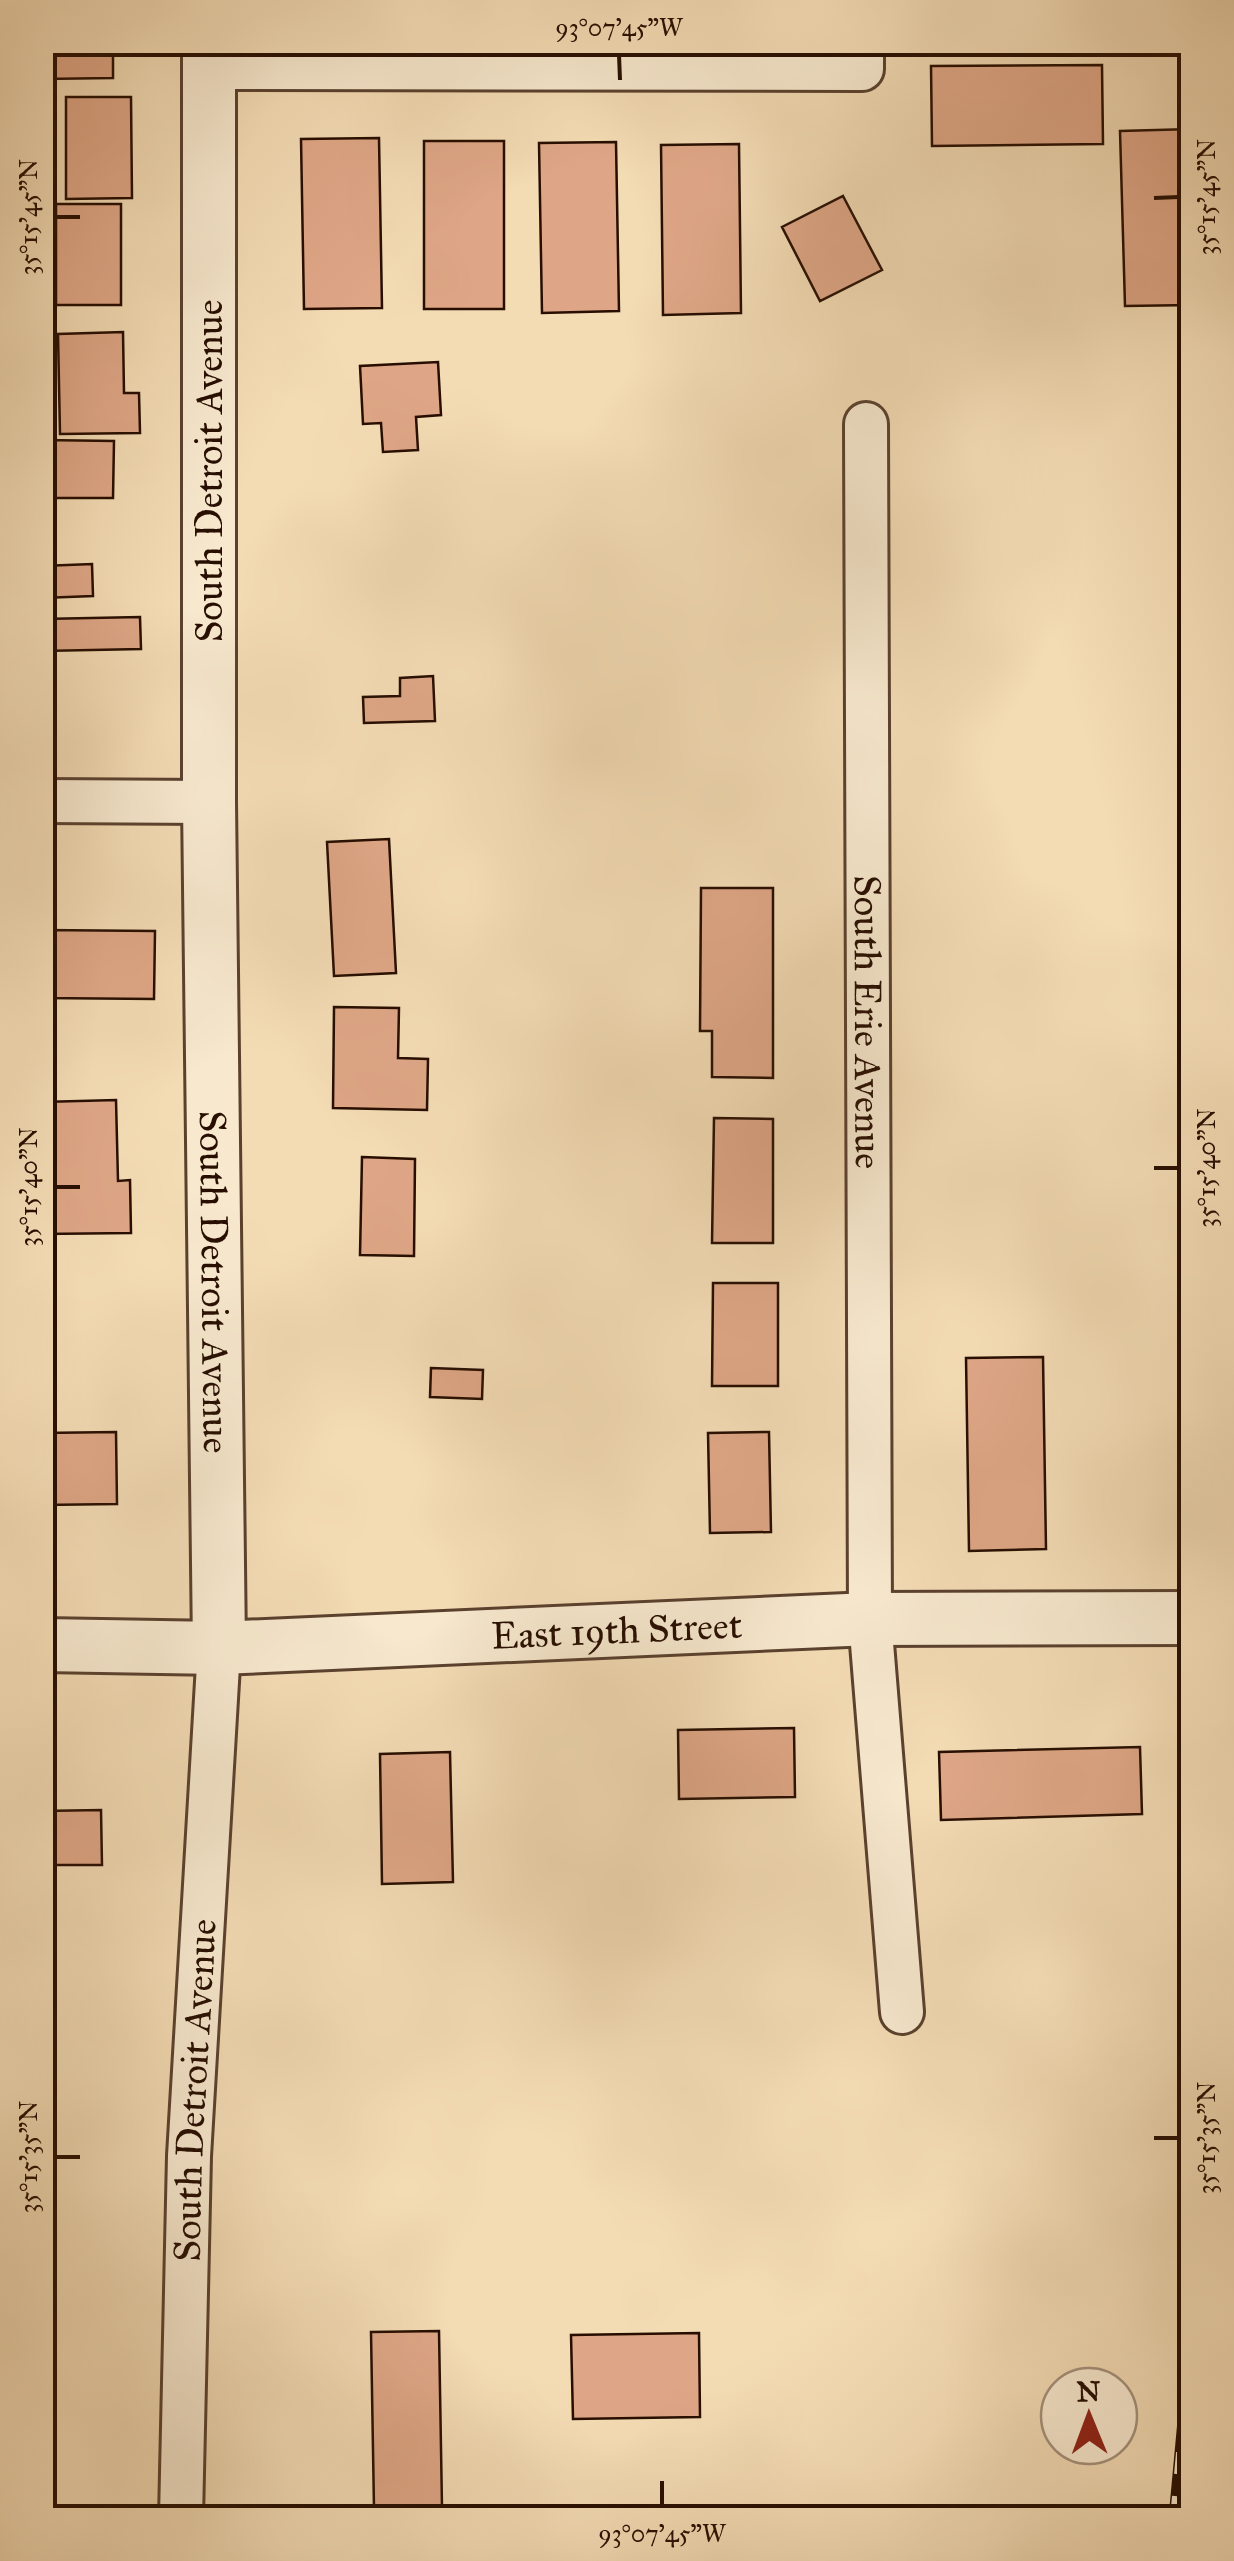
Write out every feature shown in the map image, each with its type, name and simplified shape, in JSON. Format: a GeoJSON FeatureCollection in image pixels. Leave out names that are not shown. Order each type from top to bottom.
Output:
{"type":"FeatureCollection","features":[{"type":"Feature","properties":{"kind":"street"},"geometry":{"type":"LineString","coordinates":[[209,55],[862,56]]}},
{"type":"Feature","properties":{"kind":"street","name":"South Detroit Avenue"},"geometry":{"type":"LineString","coordinates":[[181,2518],[189,2156],[220,1648],[209,802],[209,55]]}},
{"type":"Feature","properties":{"kind":"street","name":"South Erie Avenue"},"geometry":{"type":"LineString","coordinates":[[866,424],[870,1620],[902,2012]]}},
{"type":"Feature","properties":{"kind":"street"},"geometry":{"type":"LineString","coordinates":[[42,801],[209,802]]}},
{"type":"Feature","properties":{"kind":"street","name":"East 19th Street"},"geometry":{"type":"LineString","coordinates":[[42,1645],[220,1648],[870,1620],[1192,1618]]}},
{"type":"Feature","properties":{"kind":"building"},"geometry":{"type":"Polygon","coordinates":[[[42,42],[113,42],[113,78],[42,79],[42,42]]]}},
{"type":"Feature","properties":{"kind":"building"},"geometry":{"type":"Polygon","coordinates":[[[1102,65],[1103,144],[932,146],[931,66],[1102,65]]]}},
{"type":"Feature","properties":{"kind":"building"},"geometry":{"type":"Polygon","coordinates":[[[66,97],[131,97],[132,198],[66,199],[66,97]]]}},
{"type":"Feature","properties":{"kind":"building"},"geometry":{"type":"Polygon","coordinates":[[[1192,129],[1192,305],[1125,306],[1120,131],[1192,129]]]}},
{"type":"Feature","properties":{"kind":"building"},"geometry":{"type":"Polygon","coordinates":[[[379,138],[382,308],[304,309],[301,139],[379,138]]]}},
{"type":"Feature","properties":{"kind":"building"},"geometry":{"type":"Polygon","coordinates":[[[424,141],[504,141],[504,309],[424,309],[424,141]]]}},
{"type":"Feature","properties":{"kind":"building"},"geometry":{"type":"Polygon","coordinates":[[[616,142],[619,311],[542,313],[539,143],[616,142]]]}},
{"type":"Feature","properties":{"kind":"building"},"geometry":{"type":"Polygon","coordinates":[[[739,144],[741,313],[663,315],[661,145],[739,144]]]}},
{"type":"Feature","properties":{"kind":"building"},"geometry":{"type":"Polygon","coordinates":[[[843,196],[882,270],[820,301],[782,227],[843,196]]]}},
{"type":"Feature","properties":{"kind":"building"},"geometry":{"type":"Polygon","coordinates":[[[56,204],[121,204],[121,305],[56,305],[56,204]]]}},
{"type":"Feature","properties":{"kind":"building"},"geometry":{"type":"Polygon","coordinates":[[[123,332],[124,393],[139,393],[140,433],[60,434],[58,334],[123,332]]]}},
{"type":"Feature","properties":{"kind":"building"},"geometry":{"type":"Polygon","coordinates":[[[438,362],[441,415],[416,417],[418,450],[383,452],[381,423],[363,424],[360,366],[438,362]]]}},
{"type":"Feature","properties":{"kind":"building"},"geometry":{"type":"Polygon","coordinates":[[[42,440],[114,441],[113,498],[42,498],[42,440]]]}},
{"type":"Feature","properties":{"kind":"building"},"geometry":{"type":"Polygon","coordinates":[[[92,564],[93,596],[42,598],[42,566],[92,564]]]}},
{"type":"Feature","properties":{"kind":"building"},"geometry":{"type":"Polygon","coordinates":[[[140,617],[141,649],[42,651],[42,619],[140,617]]]}},
{"type":"Feature","properties":{"kind":"building"},"geometry":{"type":"Polygon","coordinates":[[[433,676],[435,721],[364,723],[363,697],[400,696],[400,678],[433,676]]]}},
{"type":"Feature","properties":{"kind":"building"},"geometry":{"type":"Polygon","coordinates":[[[389,839],[396,973],[334,976],[327,842],[389,839]]]}},
{"type":"Feature","properties":{"kind":"building"},"geometry":{"type":"Polygon","coordinates":[[[701,888],[773,888],[773,1078],[712,1077],[712,1031],[700,1031],[701,888]]]}},
{"type":"Feature","properties":{"kind":"building"},"geometry":{"type":"Polygon","coordinates":[[[42,930],[155,931],[154,999],[42,998],[42,930]]]}},
{"type":"Feature","properties":{"kind":"building"},"geometry":{"type":"Polygon","coordinates":[[[334,1007],[399,1008],[398,1058],[428,1059],[427,1110],[333,1108],[334,1007]]]}},
{"type":"Feature","properties":{"kind":"building"},"geometry":{"type":"Polygon","coordinates":[[[116,1100],[118,1181],[130,1180],[131,1233],[42,1234],[42,1102],[116,1100]]]}},
{"type":"Feature","properties":{"kind":"building"},"geometry":{"type":"Polygon","coordinates":[[[714,1118],[773,1119],[773,1243],[712,1243],[714,1118]]]}},
{"type":"Feature","properties":{"kind":"building"},"geometry":{"type":"Polygon","coordinates":[[[362,1157],[415,1159],[414,1256],[360,1255],[362,1157]]]}},
{"type":"Feature","properties":{"kind":"building"},"geometry":{"type":"Polygon","coordinates":[[[713,1283],[778,1283],[778,1386],[712,1386],[713,1283]]]}},
{"type":"Feature","properties":{"kind":"building"},"geometry":{"type":"Polygon","coordinates":[[[1043,1357],[1046,1549],[969,1551],[966,1358],[1043,1357]]]}},
{"type":"Feature","properties":{"kind":"building"},"geometry":{"type":"Polygon","coordinates":[[[431,1368],[483,1370],[482,1399],[430,1397],[431,1368]]]}},
{"type":"Feature","properties":{"kind":"building"},"geometry":{"type":"Polygon","coordinates":[[[116,1432],[117,1504],[42,1505],[42,1433],[116,1432]]]}},
{"type":"Feature","properties":{"kind":"building"},"geometry":{"type":"Polygon","coordinates":[[[769,1432],[771,1532],[710,1533],[708,1433],[769,1432]]]}},
{"type":"Feature","properties":{"kind":"building"},"geometry":{"type":"Polygon","coordinates":[[[794,1728],[795,1797],[679,1799],[678,1730],[794,1728]]]}},
{"type":"Feature","properties":{"kind":"building"},"geometry":{"type":"Polygon","coordinates":[[[1140,1747],[1142,1814],[941,1820],[939,1752],[1140,1747]]]}},
{"type":"Feature","properties":{"kind":"building"},"geometry":{"type":"Polygon","coordinates":[[[450,1752],[453,1882],[382,1884],[380,1754],[450,1752]]]}},
{"type":"Feature","properties":{"kind":"building"},"geometry":{"type":"Polygon","coordinates":[[[101,1810],[102,1865],[42,1865],[42,1811],[101,1810]]]}},
{"type":"Feature","properties":{"kind":"building"},"geometry":{"type":"Polygon","coordinates":[[[439,2331],[442,2507],[374,2508],[371,2332],[439,2331]]]}},
{"type":"Feature","properties":{"kind":"building"},"geometry":{"type":"Polygon","coordinates":[[[699,2333],[700,2417],[573,2419],[571,2335],[699,2333]]]}},
{"type":"Feature","properties":{"kind":"railway"},"geometry":{"type":"LineString","coordinates":[[1174,2518],[1192,2323]]}}]}
